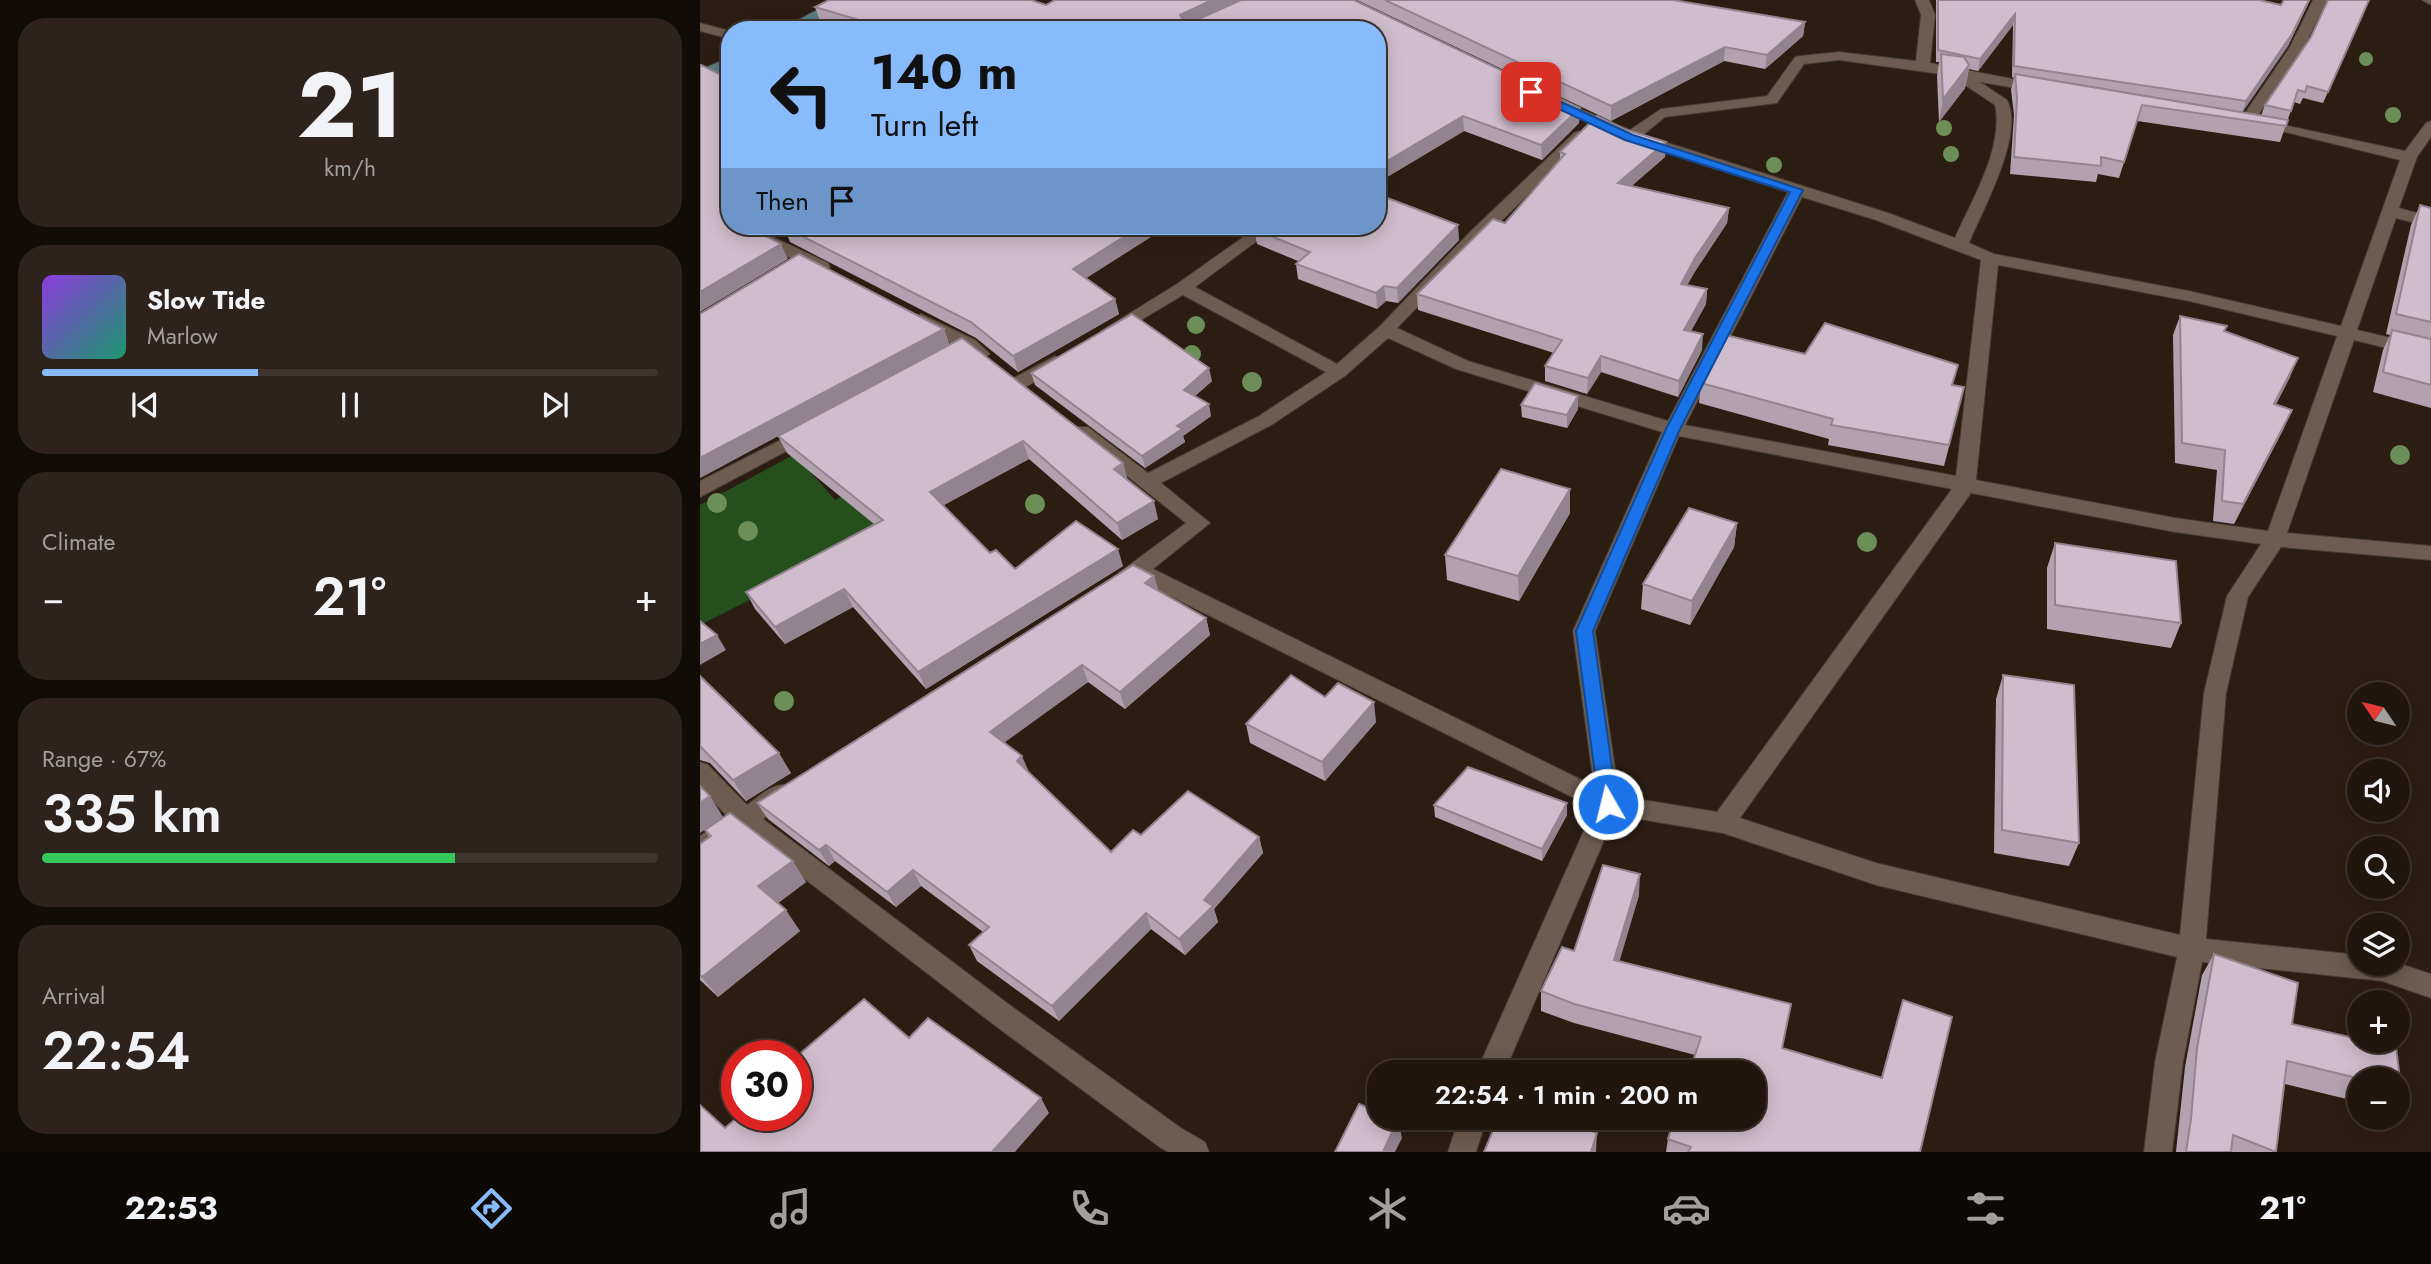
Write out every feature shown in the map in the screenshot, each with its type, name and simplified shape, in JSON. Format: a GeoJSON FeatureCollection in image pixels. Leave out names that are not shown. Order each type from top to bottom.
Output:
{"type":"FeatureCollection","features":[{"type":"Feature","properties":{"kind":"street"},"geometry":{"type":"LineString","coordinates":[[807,21],[847,0]]}},
{"type":"Feature","properties":{"kind":"street"},"geometry":{"type":"LineString","coordinates":[[2247,121],[2297,47],[2320,0]]}},
{"type":"Feature","properties":{"kind":"street"},"geometry":{"type":"LineString","coordinates":[[1919,1],[1928,15],[1922,59],[1924,66]]}},
{"type":"Feature","properties":{"kind":"street"},"geometry":{"type":"LineString","coordinates":[[700,27],[721,33]]}},
{"type":"Feature","properties":{"kind":"street"},"geometry":{"type":"LineString","coordinates":[[1629,138],[1661,113],[1772,100],[1800,60],[1839,56],[1951,69],[1997,82],[2049,89]]}},
{"type":"Feature","properties":{"kind":"street"},"geometry":{"type":"LineString","coordinates":[[700,76],[721,66]]}},
{"type":"Feature","properties":{"kind":"street"},"geometry":{"type":"LineString","coordinates":[[1951,69],[2002,103],[2006,122],[1994,165],[1960,245]]}},
{"type":"Feature","properties":{"kind":"street"},"geometry":{"type":"LineString","coordinates":[[1535,94],[1629,138],[1797,190],[1960,245],[1990,258],[2189,296],[2431,353]]}},
{"type":"Feature","properties":{"kind":"street"},"geometry":{"type":"LineString","coordinates":[[2207,114],[2409,157]]}},
{"type":"Feature","properties":{"kind":"street"},"geometry":{"type":"LineString","coordinates":[[1148,481],[1266,420],[1339,372],[1386,330],[1471,233],[1594,122]]}},
{"type":"Feature","properties":{"kind":"street"},"geometry":{"type":"LineString","coordinates":[[2158,1152],[2169,1062],[2192,948],[2215,692],[2238,596],[2275,539],[2409,157],[2431,126]]}},
{"type":"Feature","properties":{"kind":"street"},"geometry":{"type":"LineString","coordinates":[[1496,1060],[1608,804],[1584,631],[1673,429],[1797,190]]}},
{"type":"Feature","properties":{"kind":"street"},"geometry":{"type":"LineString","coordinates":[[2390,211],[2431,222]]}},
{"type":"Feature","properties":{"kind":"street"},"geometry":{"type":"LineString","coordinates":[[785,235],[774,242],[841,277]]}},
{"type":"Feature","properties":{"kind":"street"},"geometry":{"type":"LineString","coordinates":[[1090,342],[1183,288],[1257,235]]}},
{"type":"Feature","properties":{"kind":"street"},"geometry":{"type":"LineString","coordinates":[[783,273],[806,258]]}},
{"type":"Feature","properties":{"kind":"street"},"geometry":{"type":"LineString","coordinates":[[1723,823],[1965,486],[1990,258]]}},
{"type":"Feature","properties":{"kind":"street"},"geometry":{"type":"LineString","coordinates":[[1183,288],[1339,372]]}},
{"type":"Feature","properties":{"kind":"street"},"geometry":{"type":"LineString","coordinates":[[899,307],[969,344],[1023,388],[1065,356]]}},
{"type":"Feature","properties":{"kind":"street"},"geometry":{"type":"LineString","coordinates":[[1386,330],[1461,365],[1673,429],[2175,525],[2275,539],[2431,553]]}},
{"type":"Feature","properties":{"kind":"street"},"geometry":{"type":"LineString","coordinates":[[947,357],[969,344]]}},
{"type":"Feature","properties":{"kind":"street"},"geometry":{"type":"LineString","coordinates":[[1061,417],[1200,523],[1103,592]]}},
{"type":"Feature","properties":{"kind":"street"},"geometry":{"type":"LineString","coordinates":[[700,490],[828,421]]}},
{"type":"Feature","properties":{"kind":"street"},"geometry":{"type":"LineString","coordinates":[[1137,570],[1608,804],[1723,823],[1876,874],[2192,948],[2382,969],[2431,986]]}},
{"type":"Feature","properties":{"kind":"street"},"geometry":{"type":"LineString","coordinates":[[700,772],[744,818],[1002,1015],[1171,1138],[1195,1152]]}},
{"type":"Feature","properties":{"kind":"street"},"geometry":{"type":"LineString","coordinates":[[700,849],[802,781]]}},
{"type":"Feature","properties":{"kind":"street"},"geometry":{"type":"LineString","coordinates":[[1462,1152],[1469,1130]]}},
{"type":"Feature","properties":{"kind":"green space"},"geometry":{"type":"Polygon","coordinates":[[[795,454],[835,500],[901,463],[922,513],[700,625],[700,505],[795,454]]]}},
{"type":"Feature","properties":{"kind":"building"},"geometry":{"type":"Polygon","coordinates":[[[829,0],[1031,0],[1046,5],[1055,0],[1212,0],[1180,15],[1182,18],[1201,18],[1241,0],[1354,0],[1580,108],[1541,145],[1463,116],[1386,162],[1386,21],[862,21],[815,7],[829,0]]]}},
{"type":"Feature","properties":{"kind":"building"},"geometry":{"type":"Polygon","coordinates":[[[1385,0],[1673,0],[1805,22],[1767,55],[1725,47],[1611,106],[1385,0]]]}},
{"type":"Feature","properties":{"kind":"building"},"geometry":{"type":"Polygon","coordinates":[[[1938,0],[2259,0],[2281,5],[2284,0],[2309,0],[2292,34],[2246,101],[2014,66],[2015,14],[1980,59],[1938,50],[1938,0]]]}},
{"type":"Feature","properties":{"kind":"building"},"geometry":{"type":"Polygon","coordinates":[[[2328,0],[2369,0],[2328,92],[2307,86],[2305,92],[2298,90],[2291,111],[2265,105],[2311,37],[2328,0]]]}},
{"type":"Feature","properties":{"kind":"building"},"geometry":{"type":"Polygon","coordinates":[[[1941,54],[1964,57],[1969,65],[1943,99],[1941,54]]]}},
{"type":"Feature","properties":{"kind":"building"},"geometry":{"type":"Polygon","coordinates":[[[700,66],[721,75],[721,235],[764,235],[781,244],[700,292],[700,66]]]}},
{"type":"Feature","properties":{"kind":"building"},"geometry":{"type":"Polygon","coordinates":[[[2015,74],[2288,120],[2286,126],[2142,105],[2124,162],[2101,157],[2101,166],[2014,157],[2017,98],[2015,74]]]}},
{"type":"Feature","properties":{"kind":"building"},"geometry":{"type":"Polygon","coordinates":[[[1597,116],[1624,129],[1666,142],[1618,183],[1729,208],[1681,284],[1707,289],[1684,330],[1703,334],[1679,381],[1601,356],[1588,378],[1545,366],[1562,340],[1417,294],[1493,219],[1505,223],[1565,154],[1560,152],[1597,116]]]}},
{"type":"Feature","properties":{"kind":"building"},"geometry":{"type":"Polygon","coordinates":[[[1386,197],[1458,225],[1397,288],[1384,286],[1376,293],[1296,264],[1310,252],[1269,235],[1386,235],[1386,197]]]}},
{"type":"Feature","properties":{"kind":"building"},"geometry":{"type":"Polygon","coordinates":[[[2420,205],[2431,208],[2431,322],[2396,314],[2420,205]]]}},
{"type":"Feature","properties":{"kind":"building"},"geometry":{"type":"Polygon","coordinates":[[[800,235],[1127,235],[1073,269],[1115,299],[1013,356],[971,322],[800,235]]]}},
{"type":"Feature","properties":{"kind":"building"},"geometry":{"type":"Polygon","coordinates":[[[799,254],[944,329],[700,458],[700,314],[799,254]]]}},
{"type":"Feature","properties":{"kind":"building"},"geometry":{"type":"Polygon","coordinates":[[[1132,314],[1209,368],[1184,390],[1209,404],[1177,426],[1182,429],[1142,456],[1031,373],[1132,314]]]}},
{"type":"Feature","properties":{"kind":"building"},"geometry":{"type":"Polygon","coordinates":[[[2180,316],[2227,326],[2224,331],[2298,358],[2274,404],[2292,410],[2243,504],[2222,501],[2225,450],[2182,443],[2180,316]]]}},
{"type":"Feature","properties":{"kind":"building"},"geometry":{"type":"Polygon","coordinates":[[[1825,323],[1958,365],[1952,385],[1964,387],[1949,445],[1831,425],[1833,419],[1701,383],[1725,335],[1805,354],[1825,323]]]}},
{"type":"Feature","properties":{"kind":"building"},"geometry":{"type":"Polygon","coordinates":[[[2392,330],[2431,339],[2431,385],[2383,372],[2392,330]]]}},
{"type":"Feature","properties":{"kind":"building"},"geometry":{"type":"Polygon","coordinates":[[[962,338],[1123,463],[1114,469],[1154,501],[1117,523],[1023,441],[930,492],[990,553],[996,550],[1015,569],[1076,521],[1118,549],[918,672],[844,589],[775,627],[746,592],[883,520],[778,436],[962,338]]]}},
{"type":"Feature","properties":{"kind":"building"},"geometry":{"type":"Polygon","coordinates":[[[1535,383],[1578,396],[1567,415],[1521,405],[1535,383]]]}},
{"type":"Feature","properties":{"kind":"building"},"geometry":{"type":"Polygon","coordinates":[[[1501,469],[1570,489],[1518,576],[1445,555],[1501,469]]]}},
{"type":"Feature","properties":{"kind":"building"},"geometry":{"type":"Polygon","coordinates":[[[1689,508],[1737,523],[1692,601],[1643,584],[1689,508]]]}},
{"type":"Feature","properties":{"kind":"building"},"geometry":{"type":"Polygon","coordinates":[[[2055,543],[2176,561],[2181,623],[2055,605],[2055,543]]]}},
{"type":"Feature","properties":{"kind":"building"},"geometry":{"type":"Polygon","coordinates":[[[1133,565],[1154,576],[1145,583],[1206,618],[1120,692],[1082,665],[990,732],[1022,756],[1017,761],[1111,852],[1133,830],[1141,835],[1188,791],[1259,837],[1204,900],[1213,906],[1179,939],[1146,913],[1052,1006],[969,945],[989,927],[913,870],[887,892],[826,845],[819,850],[757,803],[1133,565]]]}},
{"type":"Feature","properties":{"kind":"building"},"geometry":{"type":"Polygon","coordinates":[[[700,621],[717,635],[700,644],[700,621]]]}},
{"type":"Feature","properties":{"kind":"building"},"geometry":{"type":"Polygon","coordinates":[[[1291,675],[1325,697],[1338,683],[1374,702],[1322,762],[1246,724],[1291,675]]]}},
{"type":"Feature","properties":{"kind":"building"},"geometry":{"type":"Polygon","coordinates":[[[2003,675],[2074,685],[2079,843],[2002,830],[2003,675]]]}},
{"type":"Feature","properties":{"kind":"building"},"geometry":{"type":"Polygon","coordinates":[[[700,676],[779,753],[733,780],[700,746],[700,676]]]}},
{"type":"Feature","properties":{"kind":"building"},"geometry":{"type":"Polygon","coordinates":[[[1468,767],[1567,803],[1542,849],[1434,805],[1468,767]]]}},
{"type":"Feature","properties":{"kind":"building"},"geometry":{"type":"Polygon","coordinates":[[[700,786],[710,796],[700,803],[700,786]]]}},
{"type":"Feature","properties":{"kind":"building"},"geometry":{"type":"Polygon","coordinates":[[[730,813],[793,861],[758,886],[786,910],[702,977],[700,844],[711,836],[705,830],[730,813]]]}},
{"type":"Feature","properties":{"kind":"building"},"geometry":{"type":"Polygon","coordinates":[[[1603,865],[1640,874],[1614,960],[1791,1004],[1782,1048],[1882,1078],[1903,1000],[1952,1017],[1920,1152],[1688,1152],[1691,1147],[1668,1139],[1671,1130],[1766,1130],[1766,1060],[1693,1060],[1701,1037],[1574,1004],[1541,991],[1562,947],[1574,951],[1603,865]]]}},
{"type":"Feature","properties":{"kind":"building"},"geometry":{"type":"Polygon","coordinates":[[[2214,954],[2298,983],[2292,1024],[2347,1036],[2347,1053],[2397,1053],[2398,1067],[2347,1067],[2347,1076],[2287,1061],[2276,1152],[2233,1135],[2231,1152],[2186,1152],[2197,1048],[2214,954]]]}},
{"type":"Feature","properties":{"kind":"building"},"geometry":{"type":"Polygon","coordinates":[[[864,999],[909,1038],[928,1018],[1041,1098],[992,1152],[700,1152],[700,1105],[721,1124],[721,1131],[812,1131],[812,1043],[864,999]]]}},
{"type":"Feature","properties":{"kind":"building"},"geometry":{"type":"Polygon","coordinates":[[[1359,1104],[1367,1107],[1367,1130],[1393,1130],[1383,1152],[1335,1152],[1359,1104]]]}},
{"type":"Feature","properties":{"kind":"building"},"geometry":{"type":"Polygon","coordinates":[[[1493,1130],[1588,1130],[1597,1133],[1591,1152],[1484,1152],[1493,1130]]]}},
{"type":"Feature","properties":{"kind":"route"},"geometry":{"type":"LineString","coordinates":[[1531,92],[1629,138],[1797,190],[1673,429],[1584,631],[1608,804]]}}]}
